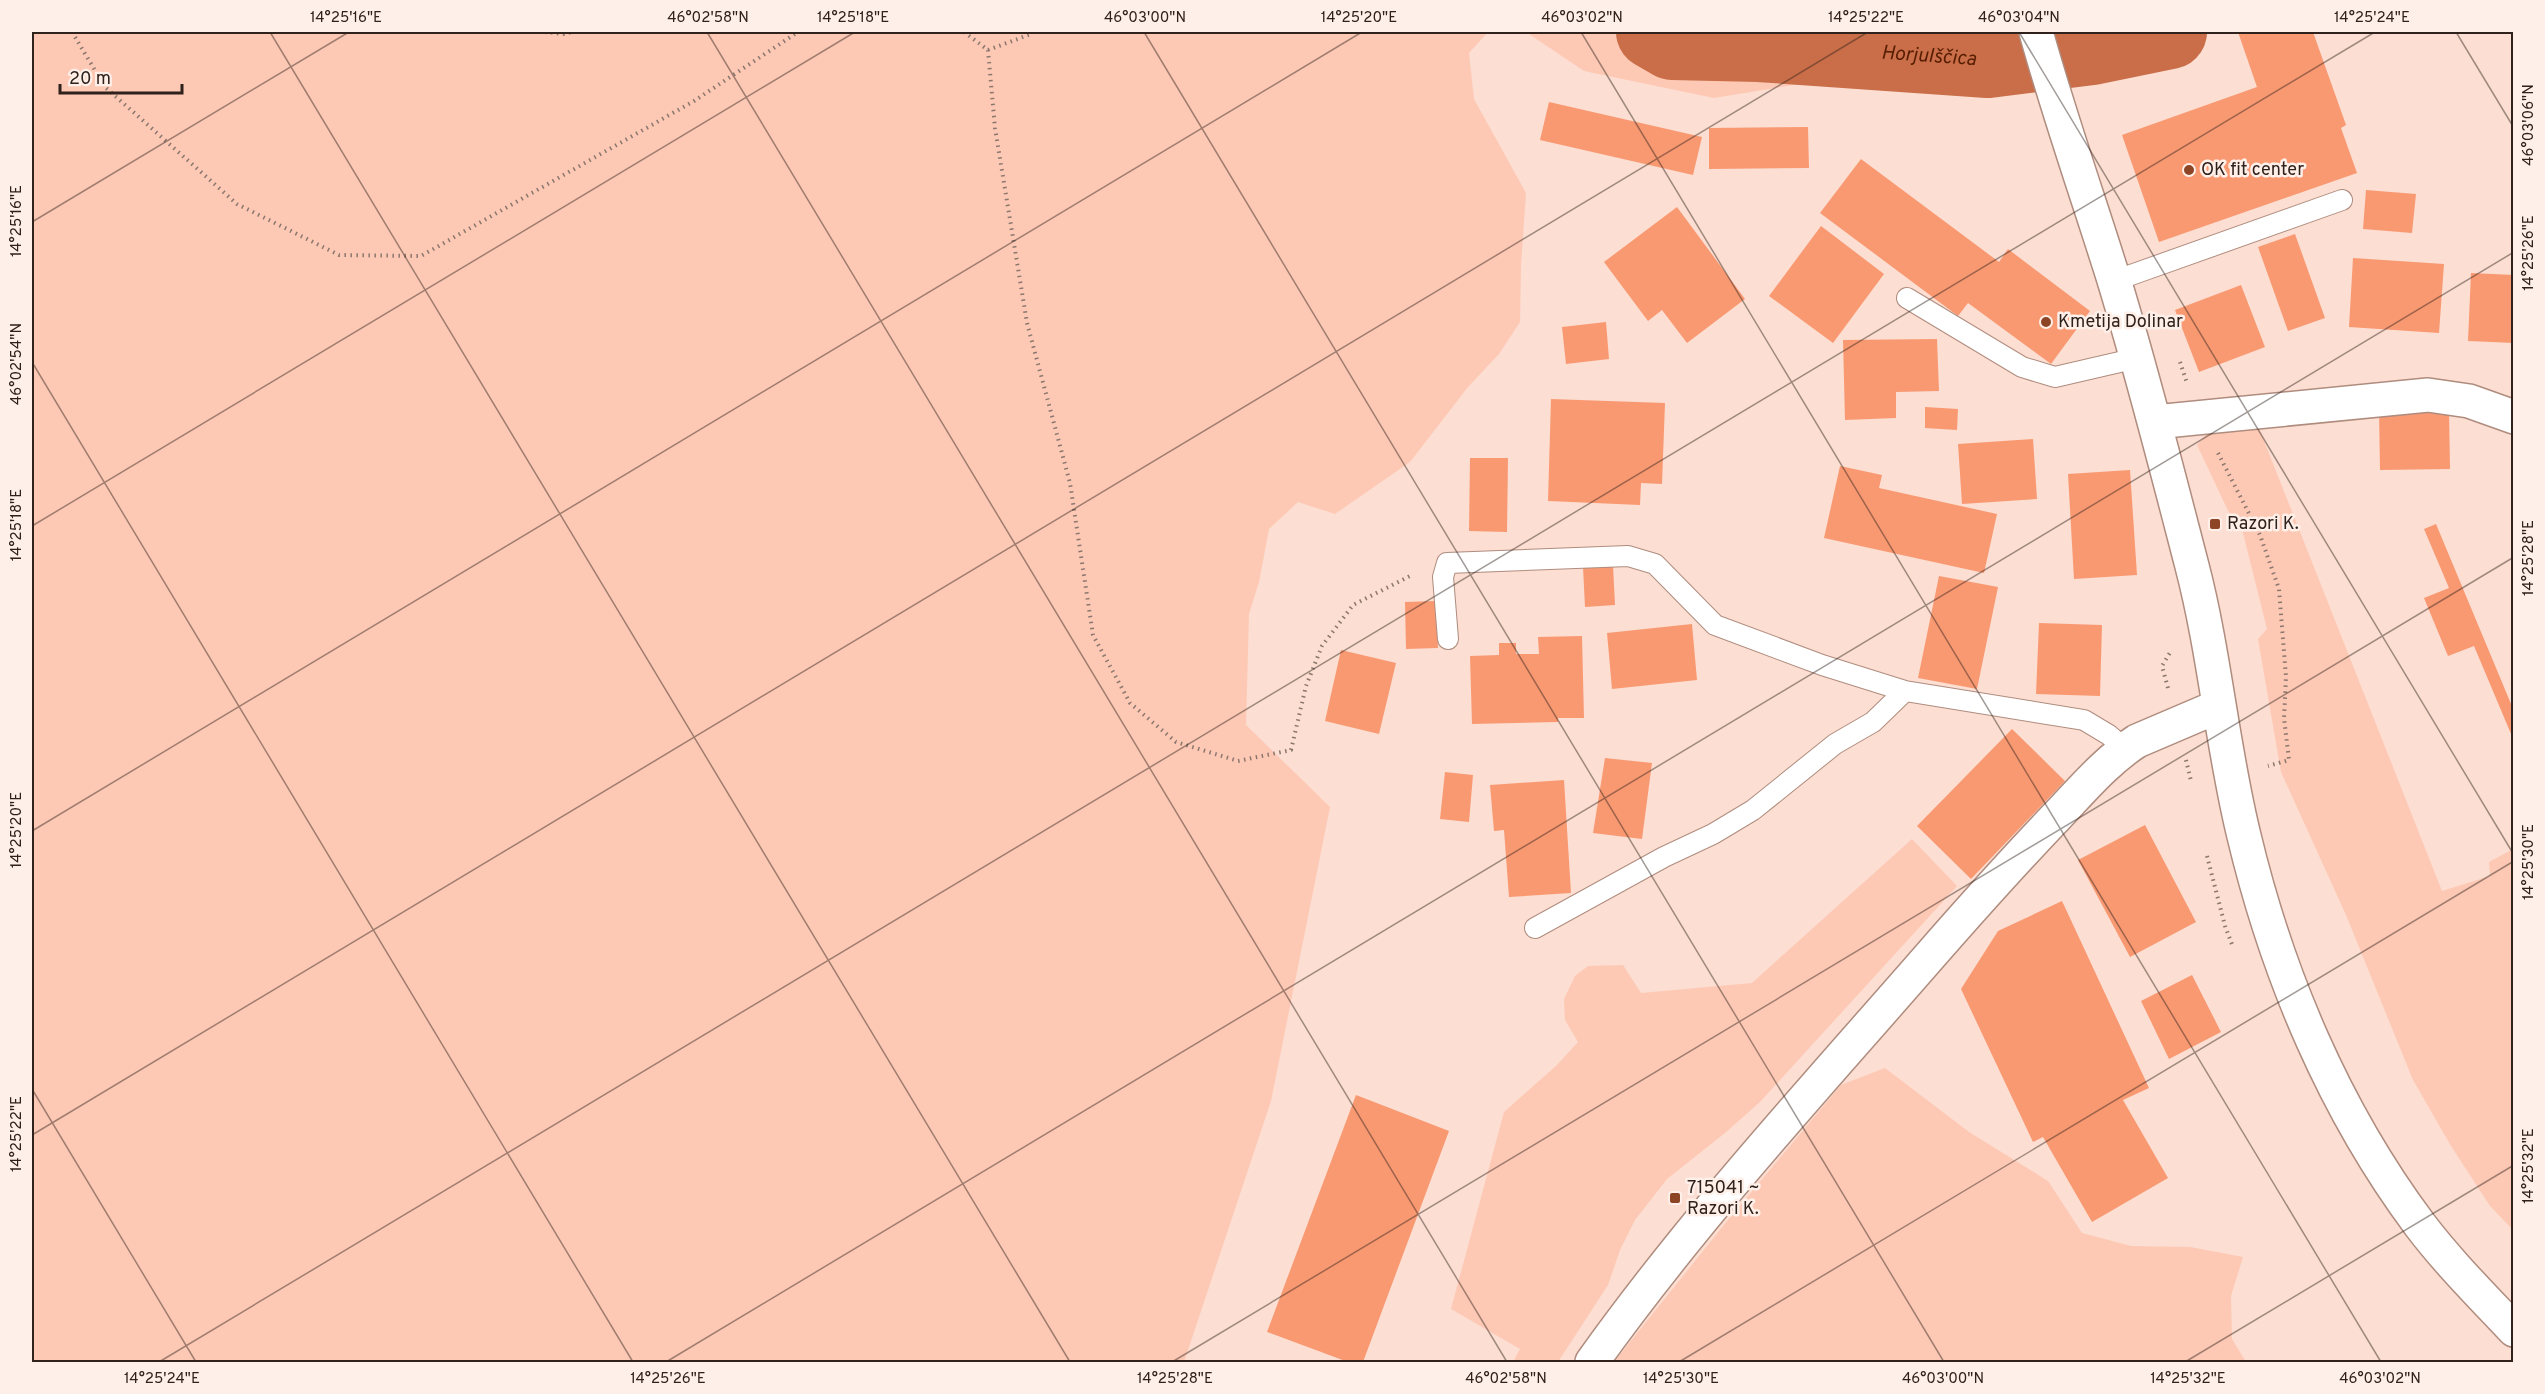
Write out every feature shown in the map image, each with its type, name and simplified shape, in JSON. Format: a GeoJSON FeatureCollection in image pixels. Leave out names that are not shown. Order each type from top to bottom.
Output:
{"type":"FeatureCollection","features":[{"type":"Feature","properties":{"kind":"street"},"geometry":{"type":"LineString","coordinates":[[2036,32],[2052,91],[2114,280],[2155,422],[2195,578],[2231,778],[2263,911],[2290,992],[2337,1089],[2373,1156],[2421,1227],[2514,1330]]}},
{"type":"Feature","properties":{"kind":"street"},"geometry":{"type":"LineString","coordinates":[[2155,422],[2428,395],[2469,401],[2514,417]]}},
{"type":"Feature","properties":{"kind":"street"},"geometry":{"type":"LineString","coordinates":[[1592,1362],[1654,1280],[1739,1175],[1994,882],[2090,781],[2137,741],[2219,706]]}},
{"type":"Feature","properties":{"kind":"lane"},"geometry":{"type":"LineString","coordinates":[[2114,280],[2342,200]]}},
{"type":"Feature","properties":{"kind":"lane"},"geometry":{"type":"LineString","coordinates":[[1907,298],[2022,367],[2055,377],[2137,358]]}},
{"type":"Feature","properties":{"kind":"lane"},"geometry":{"type":"LineString","coordinates":[[1448,639],[1443,577],[1447,563],[1628,556],[1654,564],[1715,625],[1905,691],[2084,720],[2109,735],[2125,749]]}},
{"type":"Feature","properties":{"kind":"lane"},"geometry":{"type":"LineString","coordinates":[[1535,927],[1664,857],[1713,834],[1753,810],[1835,744],[1873,722],[1905,691]]}},
{"type":"Feature","properties":{"kind":"path"},"geometry":{"type":"LineString","coordinates":[[72,32],[105,87],[237,204],[339,255],[421,256],[694,101],[798,32]]}},
{"type":"Feature","properties":{"kind":"path"},"geometry":{"type":"LineString","coordinates":[[545,32],[564,34],[572,32]]}},
{"type":"Feature","properties":{"kind":"path"},"geometry":{"type":"LineString","coordinates":[[964,32],[988,50],[995,128],[1027,323],[1070,483],[1092,635],[1130,703],[1176,742],[1238,761],[1291,750],[1306,686],[1322,646],[1353,605],[1404,578],[1447,563]]}},
{"type":"Feature","properties":{"kind":"path"},"geometry":{"type":"LineString","coordinates":[[988,50],[1031,34],[1031,32]]}},
{"type":"Feature","properties":{"kind":"path"},"geometry":{"type":"LineString","coordinates":[[2180,361],[2199,418],[2260,535],[2279,589],[2286,677],[2284,718],[2289,760],[2231,778]]}},
{"type":"Feature","properties":{"kind":"shaded area"},"geometry":{"type":"Polygon","coordinates":[[[32,32],[1488,32],[1469,53],[1474,99],[1526,193],[1520,322],[1499,354],[1468,387],[1410,462],[1335,514],[1298,502],[1269,529],[1259,582],[1249,614],[1246,725],[1330,807],[1271,1101],[1184,1362],[32,1362],[32,32]]]}},
{"type":"Feature","properties":{"kind":"shaded area"},"geometry":{"type":"Polygon","coordinates":[[[1526,32],[1866,32],[1856,59],[1825,80],[1714,98],[1584,71],[1526,32]]]}},
{"type":"Feature","properties":{"kind":"shaded area"},"geometry":{"type":"Polygon","coordinates":[[[2257,423],[2442,891],[2490,876],[2489,862],[2513,849],[2513,1230],[2490,1206],[2451,1146],[2413,1080],[2346,915],[2281,772],[2258,639],[2267,629],[2240,521],[2231,517],[2197,445],[2209,431],[2257,423]]]}},
{"type":"Feature","properties":{"kind":"shaded area"},"geometry":{"type":"Polygon","coordinates":[[[1912,839],[1957,886],[1760,1102],[1667,1179],[1635,1220],[1620,1250],[1608,1285],[1558,1362],[1513,1362],[1520,1349],[1451,1309],[1504,1112],[1557,1065],[1578,1042],[1565,1020],[1564,999],[1575,976],[1588,966],[1623,965],[1641,993],[1752,983],[1912,839]]]}},
{"type":"Feature","properties":{"kind":"shaded area"},"geometry":{"type":"Polygon","coordinates":[[[1885,1068],[1969,1132],[2048,1181],[2082,1233],[2131,1246],[2190,1247],[2243,1257],[2231,1296],[2232,1339],[2246,1362],[1614,1362],[1727,1221],[1841,1085],[1885,1068]]]}},
{"type":"Feature","properties":{"kind":"building"},"geometry":{"type":"Polygon","coordinates":[[[2238,32],[2313,32],[2346,125],[2341,128],[2357,173],[2159,242],[2122,135],[2257,87],[2238,32]]]}},
{"type":"Feature","properties":{"kind":"building"},"geometry":{"type":"Polygon","coordinates":[[[1549,102],[1702,137],[1693,175],[1540,140],[1549,102]]]}},
{"type":"Feature","properties":{"kind":"building"},"geometry":{"type":"Polygon","coordinates":[[[1808,127],[1809,168],[1709,169],[1709,128],[1808,127]]]}},
{"type":"Feature","properties":{"kind":"building"},"geometry":{"type":"Polygon","coordinates":[[[1861,159],[1999,262],[2008,249],[2090,311],[2051,364],[1968,303],[1958,316],[1820,213],[1861,159]]]}},
{"type":"Feature","properties":{"kind":"building"},"geometry":{"type":"Polygon","coordinates":[[[2366,190],[2416,194],[2412,233],[2363,229],[2366,190]]]}},
{"type":"Feature","properties":{"kind":"building"},"geometry":{"type":"Polygon","coordinates":[[[1677,207],[1745,299],[1687,343],[1662,310],[1648,321],[1604,262],[1677,207]]]}},
{"type":"Feature","properties":{"kind":"building"},"geometry":{"type":"Polygon","coordinates":[[[1821,226],[1884,274],[1833,343],[1769,296],[1821,226]]]}},
{"type":"Feature","properties":{"kind":"building"},"geometry":{"type":"Polygon","coordinates":[[[2295,234],[2325,318],[2288,331],[2258,247],[2295,234]]]}},
{"type":"Feature","properties":{"kind":"building"},"geometry":{"type":"Polygon","coordinates":[[[2353,258],[2444,264],[2439,333],[2349,327],[2353,258]]]}},
{"type":"Feature","properties":{"kind":"building"},"geometry":{"type":"Polygon","coordinates":[[[2471,273],[2514,275],[2514,343],[2468,341],[2471,273]]]}},
{"type":"Feature","properties":{"kind":"building"},"geometry":{"type":"Polygon","coordinates":[[[2241,285],[2265,347],[2199,372],[2175,310],[2241,285]]]}},
{"type":"Feature","properties":{"kind":"building"},"geometry":{"type":"Polygon","coordinates":[[[1606,322],[1609,359],[1566,364],[1562,327],[1606,322]]]}},
{"type":"Feature","properties":{"kind":"building"},"geometry":{"type":"Polygon","coordinates":[[[1937,339],[1939,391],[1896,392],[1896,418],[1845,420],[1843,340],[1937,339]]]}},
{"type":"Feature","properties":{"kind":"building"},"geometry":{"type":"Polygon","coordinates":[[[1551,399],[1665,403],[1662,484],[1641,483],[1640,505],[1548,501],[1551,399]]]}},
{"type":"Feature","properties":{"kind":"building"},"geometry":{"type":"Polygon","coordinates":[[[1925,407],[1958,409],[1957,430],[1925,428],[1925,407]]]}},
{"type":"Feature","properties":{"kind":"building"},"geometry":{"type":"Polygon","coordinates":[[[2379,410],[2449,410],[2450,469],[2380,470],[2379,410]]]}},
{"type":"Feature","properties":{"kind":"building"},"geometry":{"type":"Polygon","coordinates":[[[2033,439],[2037,499],[1962,504],[1958,444],[2033,439]]]}},
{"type":"Feature","properties":{"kind":"building"},"geometry":{"type":"Polygon","coordinates":[[[1470,458],[1508,458],[1507,532],[1469,531],[1470,458]]]}},
{"type":"Feature","properties":{"kind":"building"},"geometry":{"type":"Polygon","coordinates":[[[1840,466],[1882,475],[1879,488],[1997,514],[1984,573],[1824,538],[1840,466]]]}},
{"type":"Feature","properties":{"kind":"building"},"geometry":{"type":"Polygon","coordinates":[[[2130,470],[2137,575],[2074,579],[2068,474],[2130,470]]]}},
{"type":"Feature","properties":{"kind":"building"},"geometry":{"type":"Polygon","coordinates":[[[2436,524],[2514,711],[2514,741],[2474,646],[2448,656],[2424,598],[2449,588],[2424,529],[2436,524]]]}},
{"type":"Feature","properties":{"kind":"building"},"geometry":{"type":"Polygon","coordinates":[[[1613,565],[1615,605],[1585,607],[1583,567],[1613,565]]]}},
{"type":"Feature","properties":{"kind":"building"},"geometry":{"type":"Polygon","coordinates":[[[1939,576],[1998,587],[1977,689],[1918,678],[1939,576]]]}},
{"type":"Feature","properties":{"kind":"building"},"geometry":{"type":"Polygon","coordinates":[[[1436,601],[1438,648],[1406,649],[1405,602],[1436,601]]]}},
{"type":"Feature","properties":{"kind":"building"},"geometry":{"type":"Polygon","coordinates":[[[2039,623],[2102,625],[2100,696],[2036,694],[2039,623]]]}},
{"type":"Feature","properties":{"kind":"building"},"geometry":{"type":"Polygon","coordinates":[[[1692,624],[1697,680],[1612,689],[1607,633],[1692,624]]]}},
{"type":"Feature","properties":{"kind":"building"},"geometry":{"type":"Polygon","coordinates":[[[1582,636],[1584,718],[1558,718],[1558,722],[1472,724],[1470,656],[1499,655],[1499,643],[1516,643],[1516,654],[1539,654],[1538,637],[1582,636]]]}},
{"type":"Feature","properties":{"kind":"building"},"geometry":{"type":"Polygon","coordinates":[[[1341,650],[1396,663],[1379,734],[1325,721],[1341,650]]]}},
{"type":"Feature","properties":{"kind":"building"},"geometry":{"type":"Polygon","coordinates":[[[2012,729],[2065,781],[1971,879],[1917,826],[2012,729]]]}},
{"type":"Feature","properties":{"kind":"building"},"geometry":{"type":"Polygon","coordinates":[[[1605,758],[1652,763],[1642,839],[1593,833],[1605,758]]]}},
{"type":"Feature","properties":{"kind":"building"},"geometry":{"type":"Polygon","coordinates":[[[1445,772],[1473,775],[1469,822],[1440,819],[1445,772]]]}},
{"type":"Feature","properties":{"kind":"building"},"geometry":{"type":"Polygon","coordinates":[[[1564,780],[1571,893],[1509,897],[1504,830],[1494,831],[1490,785],[1564,780]]]}},
{"type":"Feature","properties":{"kind":"building"},"geometry":{"type":"Polygon","coordinates":[[[2145,825],[2196,922],[2130,957],[2078,860],[2145,825]]]}},
{"type":"Feature","properties":{"kind":"building"},"geometry":{"type":"Polygon","coordinates":[[[2062,901],[2149,1088],[2123,1100],[2168,1178],[2092,1222],[2043,1137],[2033,1142],[1961,989],[1998,931],[2062,901]]]}},
{"type":"Feature","properties":{"kind":"building"},"geometry":{"type":"Polygon","coordinates":[[[2192,975],[2221,1032],[2169,1059],[2141,1001],[2192,975]]]}},
{"type":"Feature","properties":{"kind":"building"},"geometry":{"type":"Polygon","coordinates":[[[1356,1095],[1449,1131],[1363,1362],[1348,1362],[1267,1332],[1356,1095]]]}},
{"type":"Feature","properties":{"kind":"waterway","name":"Horjulščica"},"geometry":{"type":"LineString","coordinates":[[1653,32],[1672,43],[1759,45],[1988,61],[2092,48],[2170,32]]}},
{"type":"Feature","properties":{"kind":"waterway"},"geometry":{"type":"LineString","coordinates":[[1909,32],[1925,55]]}},
{"type":"Feature","properties":{"kind":"place","name":"OK fit center"},"geometry":{"type":"Point","coordinates":[2189,170]}},
{"type":"Feature","properties":{"kind":"place","name":"Kmetija Dolinar"},"geometry":{"type":"Point","coordinates":[2046,322]}},
{"type":"Feature","properties":{"kind":"place","name":"Razori K."},"geometry":{"type":"Point","coordinates":[2215,524]}},
{"type":"Feature","properties":{"kind":"place","name":"715041 ~ Razori K."},"geometry":{"type":"Point","coordinates":[1675,1198]}}]}
